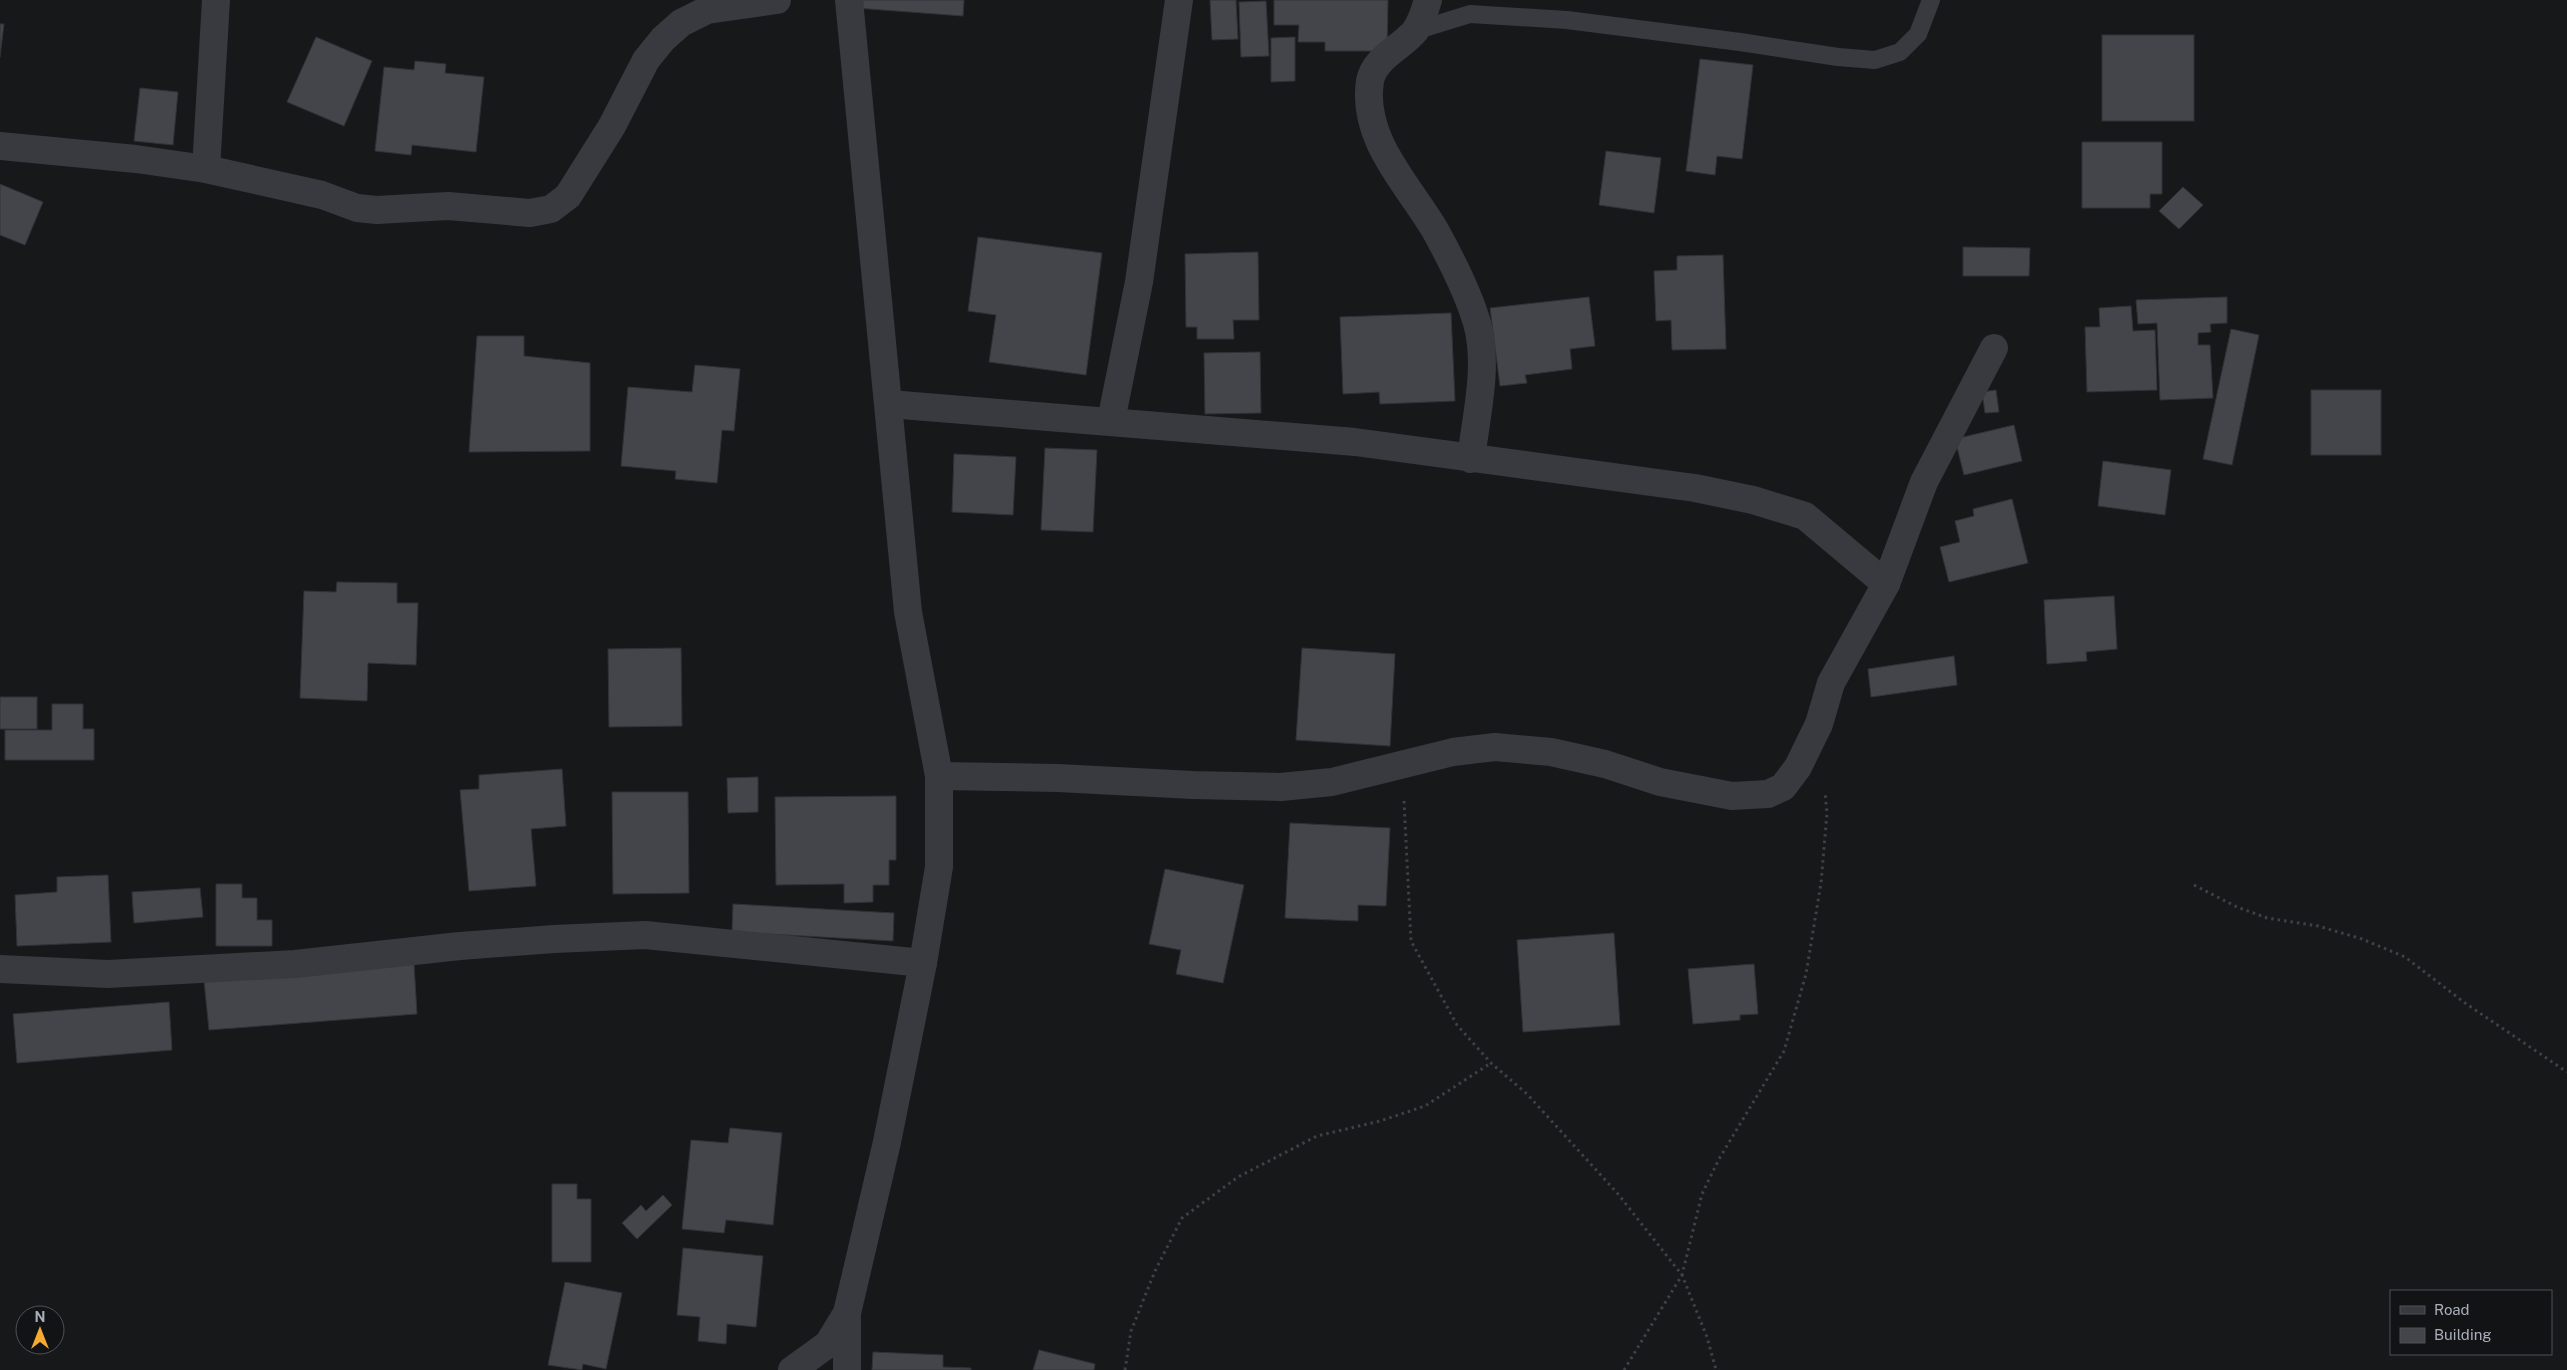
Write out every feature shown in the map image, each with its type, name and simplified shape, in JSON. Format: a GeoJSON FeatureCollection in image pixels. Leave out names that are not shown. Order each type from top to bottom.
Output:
{"type":"FeatureCollection","features":[{"type":"Feature","properties":{"kind":"street"},"geometry":{"type":"LineString","coordinates":[[206,169],[216,0]]}},
{"type":"Feature","properties":{"kind":"street"},"geometry":{"type":"LineString","coordinates":[[0,146],[136,159],[206,169],[313,193],[357,208],[377,210],[448,206],[530,213],[551,209],[568,196],[590,164],[612,126],[646,60],[663,39],[681,23],[707,10],[777,0]]}},
{"type":"Feature","properties":{"kind":"street"},"geometry":{"type":"LineString","coordinates":[[847,1370],[847,1313],[887,1142],[923,963],[939,867],[939,776],[908,612],[849,0]]}},
{"type":"Feature","properties":{"kind":"street"},"geometry":{"type":"LineString","coordinates":[[1110,421],[1139,282],[1179,0]]}},
{"type":"Feature","properties":{"kind":"street"},"geometry":{"type":"LineString","coordinates":[[1428,0],[1415,31],[1387,54],[1370,79],[1368,106],[1375,136],[1435,231],[1467,296],[1477,324],[1483,352],[1471,459]]}},
{"type":"Feature","properties":{"kind":"street"},"geometry":{"type":"LineString","coordinates":[[939,776],[1058,778],[1193,785],[1280,787],[1332,782],[1401,763],[1453,752],[1495,748],[1551,752],[1604,764],[1660,782],[1732,796],[1750,797],[1768,794],[1783,787],[1798,767],[1819,724],[1830,683],[1886,584],[1924,482],[1994,348]]}},
{"type":"Feature","properties":{"kind":"street"},"geometry":{"type":"LineString","coordinates":[[889,404],[1355,442],[1695,488],[1753,500],[1805,516],[1842,545],[1886,584]]}},
{"type":"Feature","properties":{"kind":"street"},"geometry":{"type":"LineString","coordinates":[[0,970],[108,974],[295,964],[479,945],[645,935],[923,963]]}},
{"type":"Feature","properties":{"kind":"street"},"geometry":{"type":"LineString","coordinates":[[792,1370],[828,1344],[847,1313]]}},
{"type":"Feature","properties":{"kind":"lane"},"geometry":{"type":"LineString","coordinates":[[1415,31],[1470,14],[1558,19],[1875,60],[1900,52],[1918,34],[1931,0]]}},
{"type":"Feature","properties":{"kind":"path"},"geometry":{"type":"LineString","coordinates":[[1401,763],[1411,941],[1457,1026],[1491,1063],[1527,1094],[1618,1194],[1682,1276],[1707,1337],[1716,1370]]}},
{"type":"Feature","properties":{"kind":"path"},"geometry":{"type":"LineString","coordinates":[[1624,1370],[1682,1276],[1702,1194],[1719,1159],[1784,1051],[1806,974],[1822,883],[1827,813],[1824,783]]}},
{"type":"Feature","properties":{"kind":"path"},"geometry":{"type":"LineString","coordinates":[[2194,885],[2237,907],[2267,918],[2326,928],[2362,939],[2405,957],[2465,1003],[2567,1072]]}},
{"type":"Feature","properties":{"kind":"path"},"geometry":{"type":"LineString","coordinates":[[1125,1370],[1131,1331],[1155,1271],[1182,1218],[1238,1177],[1317,1136],[1380,1121],[1425,1106],[1491,1063]]}},
{"type":"Feature","properties":{"kind":"building"},"geometry":{"type":"Polygon","coordinates":[[[856,0],[964,0],[963,16],[856,8],[856,0]]]}},
{"type":"Feature","properties":{"kind":"building"},"geometry":{"type":"Polygon","coordinates":[[[1210,0],[1236,0],[1238,39],[1212,40],[1210,0]]]}},
{"type":"Feature","properties":{"kind":"building"},"geometry":{"type":"Polygon","coordinates":[[[1274,0],[1388,0],[1387,51],[1325,51],[1325,42],[1298,42],[1299,25],[1274,25],[1274,0]]]}},
{"type":"Feature","properties":{"kind":"building"},"geometry":{"type":"Polygon","coordinates":[[[1266,1],[1269,56],[1241,57],[1239,2],[1266,1]]]}},
{"type":"Feature","properties":{"kind":"building"},"geometry":{"type":"Polygon","coordinates":[[[0,24],[4,24],[0,57],[0,24]]]}},
{"type":"Feature","properties":{"kind":"building"},"geometry":{"type":"Polygon","coordinates":[[[2102,35],[2194,35],[2194,121],[2102,121],[2102,35]]]}},
{"type":"Feature","properties":{"kind":"building"},"geometry":{"type":"Polygon","coordinates":[[[316,37],[372,61],[344,126],[287,102],[316,37]]]}},
{"type":"Feature","properties":{"kind":"building"},"geometry":{"type":"Polygon","coordinates":[[[1295,37],[1295,81],[1271,82],[1271,38],[1295,37]]]}},
{"type":"Feature","properties":{"kind":"building"},"geometry":{"type":"Polygon","coordinates":[[[1700,59],[1753,65],[1742,159],[1717,156],[1715,175],[1686,171],[1700,59]]]}},
{"type":"Feature","properties":{"kind":"building"},"geometry":{"type":"Polygon","coordinates":[[[415,61],[446,64],[445,73],[484,77],[476,152],[412,145],[411,155],[375,151],[384,67],[414,70],[415,61]]]}},
{"type":"Feature","properties":{"kind":"building"},"geometry":{"type":"Polygon","coordinates":[[[140,88],[178,92],[173,145],[134,141],[140,88]]]}},
{"type":"Feature","properties":{"kind":"building"},"geometry":{"type":"Polygon","coordinates":[[[2082,142],[2162,142],[2162,194],[2150,194],[2150,208],[2082,208],[2082,142]]]}},
{"type":"Feature","properties":{"kind":"building"},"geometry":{"type":"Polygon","coordinates":[[[1606,151],[1661,158],[1654,213],[1599,205],[1606,151]]]}},
{"type":"Feature","properties":{"kind":"building"},"geometry":{"type":"Polygon","coordinates":[[[0,184],[43,202],[25,245],[0,235],[0,184]]]}},
{"type":"Feature","properties":{"kind":"building"},"geometry":{"type":"Polygon","coordinates":[[[2183,187],[2203,205],[2179,229],[2159,211],[2183,187]]]}},
{"type":"Feature","properties":{"kind":"building"},"geometry":{"type":"Polygon","coordinates":[[[978,237],[1102,253],[1086,375],[989,362],[996,315],[968,311],[978,237]]]}},
{"type":"Feature","properties":{"kind":"building"},"geometry":{"type":"Polygon","coordinates":[[[1963,247],[2030,248],[2029,276],[1963,276],[1963,247]]]}},
{"type":"Feature","properties":{"kind":"building"},"geometry":{"type":"Polygon","coordinates":[[[1258,252],[1259,320],[1233,320],[1234,339],[1197,339],[1197,327],[1186,327],[1185,254],[1258,252]]]}},
{"type":"Feature","properties":{"kind":"building"},"geometry":{"type":"Polygon","coordinates":[[[1723,255],[1726,349],[1672,350],[1671,320],[1656,321],[1654,271],[1677,270],[1677,256],[1723,255]]]}},
{"type":"Feature","properties":{"kind":"building"},"geometry":{"type":"Polygon","coordinates":[[[1589,297],[1595,346],[1570,349],[1572,369],[1525,375],[1527,383],[1500,386],[1490,308],[1589,297]]]}},
{"type":"Feature","properties":{"kind":"building"},"geometry":{"type":"Polygon","coordinates":[[[2227,297],[2227,323],[2210,324],[2211,332],[2198,333],[2198,345],[2210,345],[2213,398],[2160,400],[2157,323],[2138,324],[2136,300],[2227,297]]]}},
{"type":"Feature","properties":{"kind":"building"},"geometry":{"type":"Polygon","coordinates":[[[2131,306],[2133,331],[2155,330],[2157,390],[2087,392],[2085,327],[2100,327],[2099,308],[2131,306]]]}},
{"type":"Feature","properties":{"kind":"building"},"geometry":{"type":"Polygon","coordinates":[[[1451,313],[1455,401],[1380,404],[1379,392],[1343,394],[1340,317],[1451,313]]]}},
{"type":"Feature","properties":{"kind":"building"},"geometry":{"type":"Polygon","coordinates":[[[2231,329],[2259,335],[2232,465],[2203,459],[2231,329]]]}},
{"type":"Feature","properties":{"kind":"building"},"geometry":{"type":"Polygon","coordinates":[[[477,336],[524,336],[524,356],[590,363],[590,451],[469,452],[477,336]]]}},
{"type":"Feature","properties":{"kind":"building"},"geometry":{"type":"Polygon","coordinates":[[[1260,352],[1261,413],[1205,414],[1204,353],[1260,352]]]}},
{"type":"Feature","properties":{"kind":"building"},"geometry":{"type":"Polygon","coordinates":[[[695,365],[740,369],[734,431],[722,430],[717,483],[675,479],[676,471],[621,466],[628,387],[692,392],[695,365]]]}},
{"type":"Feature","properties":{"kind":"building"},"geometry":{"type":"Polygon","coordinates":[[[1996,390],[1999,412],[1985,413],[1982,392],[1996,390]]]}},
{"type":"Feature","properties":{"kind":"building"},"geometry":{"type":"Polygon","coordinates":[[[2311,390],[2381,390],[2381,455],[2311,455],[2311,390]]]}},
{"type":"Feature","properties":{"kind":"building"},"geometry":{"type":"Polygon","coordinates":[[[2014,425],[2022,461],[1964,475],[1955,439],[2014,425]]]}},
{"type":"Feature","properties":{"kind":"building"},"geometry":{"type":"Polygon","coordinates":[[[1045,448],[1097,450],[1093,532],[1041,530],[1045,448]]]}},
{"type":"Feature","properties":{"kind":"building"},"geometry":{"type":"Polygon","coordinates":[[[954,454],[1016,457],[1013,515],[952,512],[954,454]]]}},
{"type":"Feature","properties":{"kind":"building"},"geometry":{"type":"Polygon","coordinates":[[[2103,461],[2171,470],[2165,515],[2098,506],[2103,461]]]}},
{"type":"Feature","properties":{"kind":"building"},"geometry":{"type":"Polygon","coordinates":[[[2012,499],[2028,563],[1949,582],[1940,547],[1960,542],[1955,521],[1974,516],[1973,509],[2012,499]]]}},
{"type":"Feature","properties":{"kind":"building"},"geometry":{"type":"Polygon","coordinates":[[[337,582],[397,583],[397,603],[418,603],[416,665],[368,663],[367,701],[300,698],[304,591],[336,592],[337,582]]]}},
{"type":"Feature","properties":{"kind":"building"},"geometry":{"type":"Polygon","coordinates":[[[2114,596],[2117,649],[2086,652],[2087,661],[2047,664],[2044,600],[2114,596]]]}},
{"type":"Feature","properties":{"kind":"building"},"geometry":{"type":"Polygon","coordinates":[[[681,648],[682,726],[609,727],[608,649],[681,648]]]}},
{"type":"Feature","properties":{"kind":"building"},"geometry":{"type":"Polygon","coordinates":[[[1302,648],[1395,654],[1390,746],[1296,740],[1302,648]]]}},
{"type":"Feature","properties":{"kind":"building"},"geometry":{"type":"Polygon","coordinates":[[[1954,656],[1957,685],[1871,697],[1868,669],[1954,656]]]}},
{"type":"Feature","properties":{"kind":"building"},"geometry":{"type":"Polygon","coordinates":[[[0,697],[37,697],[37,729],[0,729],[0,697]]]}},
{"type":"Feature","properties":{"kind":"building"},"geometry":{"type":"Polygon","coordinates":[[[52,704],[83,704],[83,729],[94,729],[94,760],[5,760],[5,730],[52,730],[52,704]]]}},
{"type":"Feature","properties":{"kind":"building"},"geometry":{"type":"Polygon","coordinates":[[[562,769],[566,826],[531,829],[536,886],[469,891],[460,790],[479,789],[479,775],[562,769]]]}},
{"type":"Feature","properties":{"kind":"building"},"geometry":{"type":"Polygon","coordinates":[[[758,777],[758,812],[728,813],[727,778],[758,777]]]}},
{"type":"Feature","properties":{"kind":"building"},"geometry":{"type":"Polygon","coordinates":[[[612,792],[688,792],[689,893],[613,894],[612,792]]]}},
{"type":"Feature","properties":{"kind":"building"},"geometry":{"type":"Polygon","coordinates":[[[896,796],[896,860],[889,860],[889,885],[873,885],[873,902],[844,903],[844,884],[776,885],[775,797],[896,796]]]}},
{"type":"Feature","properties":{"kind":"building"},"geometry":{"type":"Polygon","coordinates":[[[1290,823],[1390,828],[1386,906],[1358,905],[1358,921],[1285,918],[1290,823]]]}},
{"type":"Feature","properties":{"kind":"building"},"geometry":{"type":"Polygon","coordinates":[[[1165,869],[1244,885],[1223,983],[1176,974],[1181,950],[1149,944],[1165,869]]]}},
{"type":"Feature","properties":{"kind":"building"},"geometry":{"type":"Polygon","coordinates":[[[108,875],[111,942],[17,946],[15,895],[57,892],[57,877],[108,875]]]}},
{"type":"Feature","properties":{"kind":"building"},"geometry":{"type":"Polygon","coordinates":[[[216,884],[242,884],[242,898],[257,898],[257,920],[272,920],[272,946],[216,946],[216,884]]]}},
{"type":"Feature","properties":{"kind":"building"},"geometry":{"type":"Polygon","coordinates":[[[200,888],[203,917],[134,923],[132,892],[200,888]]]}},
{"type":"Feature","properties":{"kind":"building"},"geometry":{"type":"Polygon","coordinates":[[[733,904],[894,913],[893,941],[732,932],[733,904]]]}},
{"type":"Feature","properties":{"kind":"building"},"geometry":{"type":"Polygon","coordinates":[[[1614,933],[1620,1025],[1523,1032],[1517,940],[1614,933]]]}},
{"type":"Feature","properties":{"kind":"building"},"geometry":{"type":"Polygon","coordinates":[[[414,964],[417,1014],[209,1030],[204,981],[414,964]]]}},
{"type":"Feature","properties":{"kind":"building"},"geometry":{"type":"Polygon","coordinates":[[[1754,964],[1758,1014],[1740,1015],[1740,1020],[1693,1024],[1688,969],[1754,964]]]}},
{"type":"Feature","properties":{"kind":"building"},"geometry":{"type":"Polygon","coordinates":[[[169,1002],[172,1050],[17,1063],[13,1014],[169,1002]]]}},
{"type":"Feature","properties":{"kind":"building"},"geometry":{"type":"Polygon","coordinates":[[[730,1128],[782,1133],[773,1225],[726,1220],[724,1233],[682,1229],[691,1140],[728,1143],[730,1128]]]}},
{"type":"Feature","properties":{"kind":"building"},"geometry":{"type":"Polygon","coordinates":[[[552,1184],[577,1184],[577,1199],[591,1199],[591,1262],[552,1262],[552,1184]]]}},
{"type":"Feature","properties":{"kind":"building"},"geometry":{"type":"Polygon","coordinates":[[[663,1195],[672,1205],[637,1239],[622,1223],[641,1205],[646,1211],[663,1195]]]}},
{"type":"Feature","properties":{"kind":"building"},"geometry":{"type":"Polygon","coordinates":[[[683,1248],[763,1256],[756,1327],[727,1324],[726,1344],[698,1341],[700,1317],[677,1315],[683,1248]]]}},
{"type":"Feature","properties":{"kind":"building"},"geometry":{"type":"Polygon","coordinates":[[[565,1282],[622,1293],[606,1369],[583,1364],[582,1370],[548,1365],[565,1282]]]}},
{"type":"Feature","properties":{"kind":"building"},"geometry":{"type":"Polygon","coordinates":[[[1039,1350],[1095,1364],[1094,1370],[1033,1370],[1039,1350]]]}},
{"type":"Feature","properties":{"kind":"building"},"geometry":{"type":"Polygon","coordinates":[[[873,1352],[943,1355],[943,1367],[971,1368],[971,1370],[872,1370],[873,1352]]]}}]}
